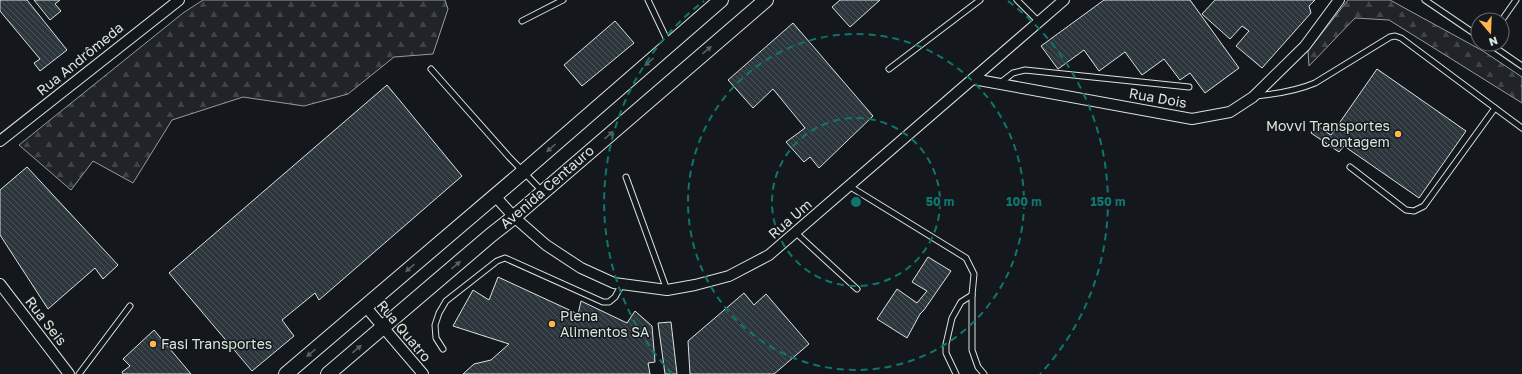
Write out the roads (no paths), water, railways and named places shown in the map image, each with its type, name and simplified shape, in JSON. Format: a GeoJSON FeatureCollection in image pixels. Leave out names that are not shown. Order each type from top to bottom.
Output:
{"type":"FeatureCollection","features":[{"type":"Feature","properties":{"kind":"street","name":"Avenida Centauro"},"geometry":{"type":"LineString","coordinates":[[286,374],[524,172],[721,0]]}},
{"type":"Feature","properties":{"kind":"street","name":"Avenida Centauro"},"geometry":{"type":"LineString","coordinates":[[328,374],[514,217],[766,0]]}},
{"type":"Feature","properties":{"kind":"street","name":"Rua Um"},"geometry":{"type":"LineString","coordinates":[[495,196],[514,217],[546,245],[581,268],[614,283],[667,290],[695,285],[729,276],[749,267],[769,255],[1064,0]]}},
{"type":"Feature","properties":{"kind":"street","name":"Rua Dois"},"geometry":{"type":"LineString","coordinates":[[973,79],[1192,118],[1230,112],[1253,97],[1305,46],[1339,0]]}},
{"type":"Feature","properties":{"kind":"street","name":"Rua Andrômeda"},"geometry":{"type":"LineString","coordinates":[[0,141],[175,1]]}},
{"type":"Feature","properties":{"kind":"street","name":"Rua Seis"},"geometry":{"type":"LineString","coordinates":[[0,284],[69,374]]}},
{"type":"Feature","properties":{"kind":"street","name":"Rua Quatro"},"geometry":{"type":"LineString","coordinates":[[365,306],[423,374]]}},
{"type":"Feature","properties":{"kind":"lane"},"geometry":{"type":"LineString","coordinates":[[522,21],[563,0]]}},
{"type":"Feature","properties":{"kind":"lane"},"geometry":{"type":"LineString","coordinates":[[648,0],[669,45]]}},
{"type":"Feature","properties":{"kind":"lane"},"geometry":{"type":"LineString","coordinates":[[889,69],[980,0]]}},
{"type":"Feature","properties":{"kind":"lane"},"geometry":{"type":"LineString","coordinates":[[1017,0],[1039,22]]}},
{"type":"Feature","properties":{"kind":"lane"},"geometry":{"type":"LineString","coordinates":[[1425,0],[1470,31]]}},
{"type":"Feature","properties":{"kind":"lane"},"geometry":{"type":"LineString","coordinates":[[1508,12],[1516,0]]}},
{"type":"Feature","properties":{"kind":"lane"},"geometry":{"type":"LineString","coordinates":[[1253,97],[1282,93],[1315,83],[1390,37],[1396,36],[1401,38],[1522,128]]}},
{"type":"Feature","properties":{"kind":"lane"},"geometry":{"type":"LineString","coordinates":[[1502,52],[1522,66]]}},
{"type":"Feature","properties":{"kind":"lane"},"geometry":{"type":"LineString","coordinates":[[431,69],[543,191]]}},
{"type":"Feature","properties":{"kind":"lane"},"geometry":{"type":"LineString","coordinates":[[999,84],[1013,73],[1025,70],[1189,87]]}},
{"type":"Feature","properties":{"kind":"lane"},"geometry":{"type":"LineString","coordinates":[[1350,167],[1406,210],[1414,211],[1424,206],[1496,108]]}},
{"type":"Feature","properties":{"kind":"lane"},"geometry":{"type":"LineString","coordinates":[[626,178],[667,290]]}},
{"type":"Feature","properties":{"kind":"lane"},"geometry":{"type":"LineString","coordinates":[[849,186],[966,258],[974,274],[972,295],[972,350],[974,360],[978,368],[984,374]]}},
{"type":"Feature","properties":{"kind":"lane"},"geometry":{"type":"LineString","coordinates":[[795,232],[857,289]]}},
{"type":"Feature","properties":{"kind":"lane"},"geometry":{"type":"LineString","coordinates":[[443,350],[436,338],[435,325],[439,313],[446,301],[497,261],[505,258],[603,302],[609,302],[615,297],[622,284]]}},
{"type":"Feature","properties":{"kind":"lane"},"geometry":{"type":"LineString","coordinates":[[956,374],[946,353],[946,344],[952,318],[961,302],[972,295]]}},
{"type":"Feature","properties":{"kind":"lane"},"geometry":{"type":"LineString","coordinates":[[79,374],[130,306]]}},
{"type":"Feature","properties":{"kind":"place","name":"Movvi Transportes Contagem"},"geometry":{"type":"Point","coordinates":[1398,134]}},
{"type":"Feature","properties":{"kind":"place","name":"Plena Alimentos SA"},"geometry":{"type":"Point","coordinates":[552,324]}},
{"type":"Feature","properties":{"kind":"place","name":"Fasi Transportes"},"geometry":{"type":"Point","coordinates":[153,344]}}]}
